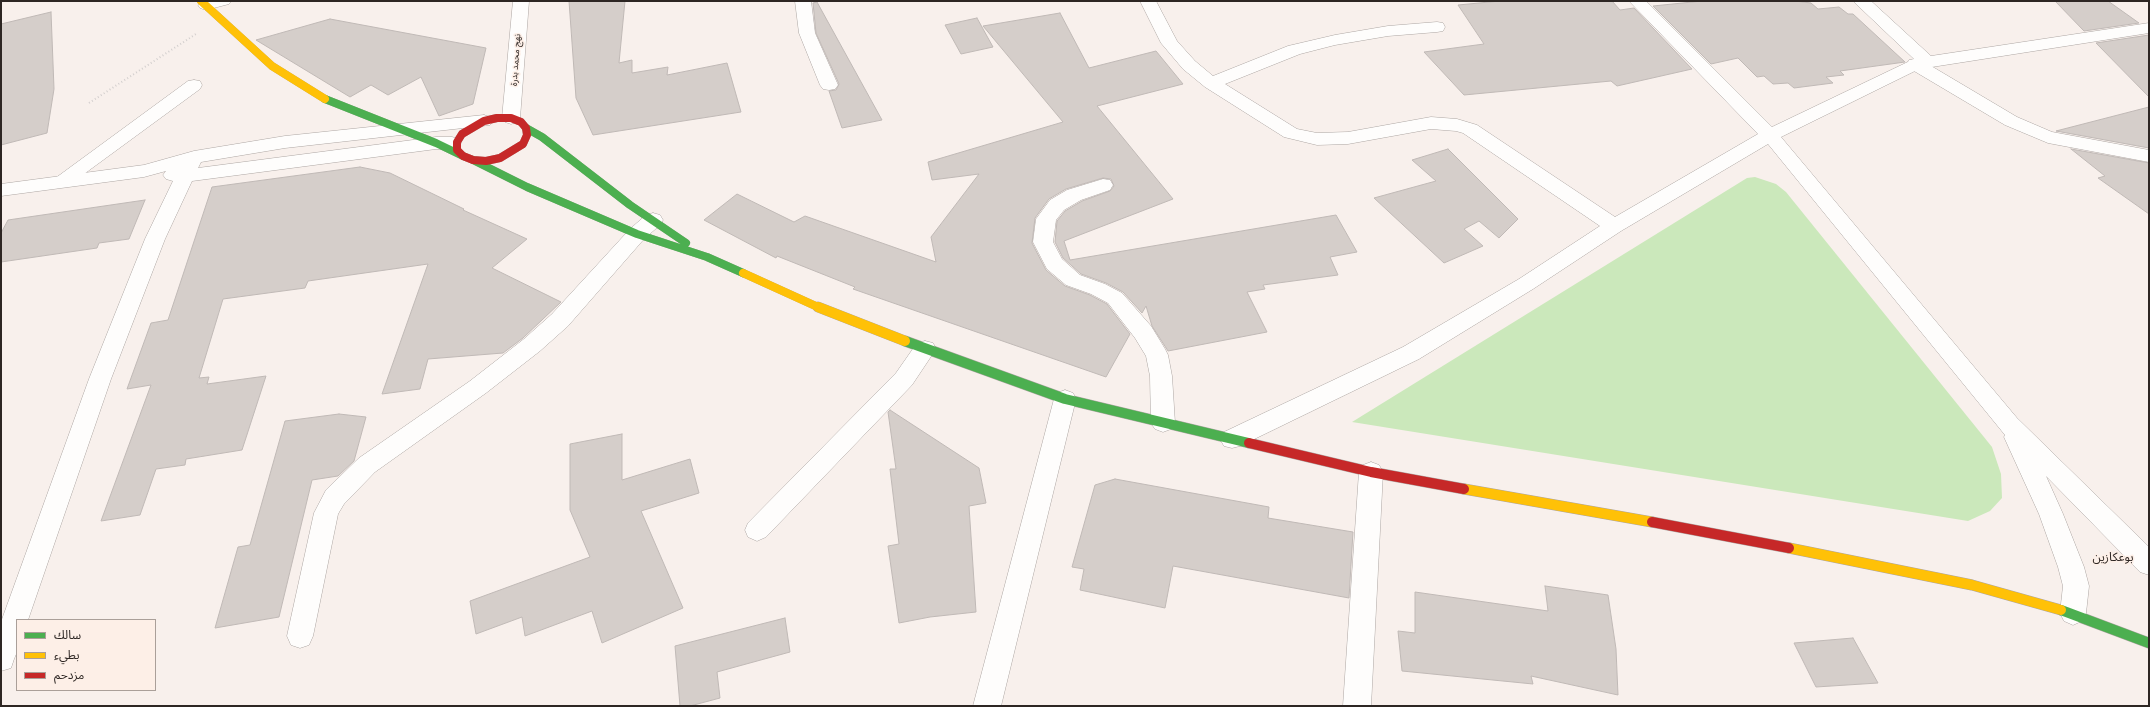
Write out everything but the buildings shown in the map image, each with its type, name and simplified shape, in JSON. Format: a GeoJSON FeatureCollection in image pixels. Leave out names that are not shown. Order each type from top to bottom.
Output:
{"type":"FeatureCollection","features":[{"type":"Feature","properties":{"kind":"street"},"geometry":{"type":"LineString","coordinates":[[204,3],[223,1]]}},
{"type":"Feature","properties":{"kind":"street","name":"نهج محمد بدرة"},"geometry":{"type":"LineString","coordinates":[[510,118],[521,1]]}},
{"type":"Feature","properties":{"kind":"street"},"geometry":{"type":"LineString","coordinates":[[803,1],[807,33],[829,85]]}},
{"type":"Feature","properties":{"kind":"street"},"geometry":{"type":"LineString","coordinates":[[1148,1],[1170,43],[1189,65],[1212,83],[1291,133],[1317,139],[1348,138],[1431,123],[1450,124],[1470,129],[1614,226]]}},
{"type":"Feature","properties":{"kind":"street"},"geometry":{"type":"LineString","coordinates":[[1637,1],[1770,135],[2009,424],[2149,564]]}},
{"type":"Feature","properties":{"kind":"street"},"geometry":{"type":"LineString","coordinates":[[1861,1],[1921,63]]}},
{"type":"Feature","properties":{"kind":"street"},"geometry":{"type":"LineString","coordinates":[[204,3],[272,66],[320,97],[396,129],[436,143],[460,149],[473,160],[527,187],[645,227],[707,257],[827,311],[925,349],[1065,399],[1371,472],[1751,540],[1972,585],[2073,613],[2149,643]]}},
{"type":"Feature","properties":{"kind":"street"},"geometry":{"type":"LineString","coordinates":[[1212,83],[1294,50],[1335,40],[1388,31],[1437,27]]}},
{"type":"Feature","properties":{"kind":"street"},"geometry":{"type":"LineString","coordinates":[[1232,439],[1411,353],[1526,284],[1614,226],[1770,135],[1921,63],[2148,29]]}},
{"type":"Feature","properties":{"kind":"street"},"geometry":{"type":"LineString","coordinates":[[1,659],[100,379],[155,239],[190,167],[284,142],[396,129],[484,121],[497,118],[510,118],[521,122],[526,128],[542,137],[645,227],[707,257]]}},
{"type":"Feature","properties":{"kind":"street"},"geometry":{"type":"LineString","coordinates":[[460,149],[462,134],[484,121]]}},
{"type":"Feature","properties":{"kind":"street"},"geometry":{"type":"LineString","coordinates":[[473,160],[493,159],[513,152],[522,144],[527,136],[526,128]]}},
{"type":"Feature","properties":{"kind":"street"},"geometry":{"type":"LineString","coordinates":[[1,190],[144,171],[436,143]]}},
{"type":"Feature","properties":{"kind":"street"},"geometry":{"type":"LineString","coordinates":[[1103,185],[1074,195],[1057,205],[1046,219],[1043,242],[1054,264],[1073,280],[1098,289],[1115,298],[1143,332],[1156,355],[1161,376],[1163,423]]}},
{"type":"Feature","properties":{"kind":"street"},"geometry":{"type":"LineString","coordinates":[[300,636],[326,513],[335,496],[367,465],[478,387],[532,345],[589,289],[645,227]]}},
{"type":"Feature","properties":{"kind":"street"},"geometry":{"type":"LineString","coordinates":[[757,530],[904,379],[925,349]]}},
{"type":"Feature","properties":{"kind":"street"},"geometry":{"type":"LineString","coordinates":[[986,706],[1065,399]]}},
{"type":"Feature","properties":{"kind":"street"},"geometry":{"type":"LineString","coordinates":[[2009,424],[2051,514],[2071,567],[2076,586],[2073,613]]}},
{"type":"Feature","properties":{"kind":"street"},"geometry":{"type":"LineString","coordinates":[[1356,706],[1371,472]]}},
{"type":"Feature","properties":{"kind":"lane"},"geometry":{"type":"LineString","coordinates":[[1921,63],[2011,120],[2048,136],[2149,156]]}},
{"type":"Feature","properties":{"kind":"lane"},"geometry":{"type":"LineString","coordinates":[[63,181],[194,85]]}},
{"type":"Feature","properties":{"kind":"path"},"geometry":{"type":"LineString","coordinates":[[89,103],[220,18]]}},
{"type":"Feature","properties":{"kind":"green space"},"geometry":{"type":"Polygon","coordinates":[[[1755,177],[1776,184],[1786,192],[1992,447],[2001,474],[2002,498],[1990,511],[1968,521],[1352,422],[1747,178],[1755,177]]]}},
{"type":"Feature","properties":{"kind":"traffic: fast"},"geometry":{"type":"LineString","coordinates":[[325,99],[436,143],[463,156]]}},
{"type":"Feature","properties":{"kind":"traffic: fast"},"geometry":{"type":"LineString","coordinates":[[526,128],[542,137],[630,205],[686,243]]}},
{"type":"Feature","properties":{"kind":"traffic: fast"},"geometry":{"type":"LineString","coordinates":[[473,160],[527,187],[637,234],[707,257],[743,273]]}},
{"type":"Feature","properties":{"kind":"traffic: fast"},"geometry":{"type":"LineString","coordinates":[[905,341],[1065,399],[1249,443]]}},
{"type":"Feature","properties":{"kind":"traffic: fast"},"geometry":{"type":"LineString","coordinates":[[2061,610],[2149,643]]}},
{"type":"Feature","properties":{"kind":"traffic: slow"},"geometry":{"type":"LineString","coordinates":[[201,1],[272,66],[325,99]]}},
{"type":"Feature","properties":{"kind":"traffic: slow"},"geometry":{"type":"LineString","coordinates":[[743,273],[827,311],[905,341]]}},
{"type":"Feature","properties":{"kind":"traffic: slow"},"geometry":{"type":"LineString","coordinates":[[1464,489],[1652,522]]}},
{"type":"Feature","properties":{"kind":"traffic: slow"},"geometry":{"type":"LineString","coordinates":[[1789,548],[1972,585],[2061,610]]}},
{"type":"Feature","properties":{"kind":"traffic: jam"},"geometry":{"type":"LineString","coordinates":[[497,118],[511,118],[521,122],[526,128],[527,135],[523,144],[500,158],[486,161],[473,160],[463,156],[457,150],[457,142],[462,134],[484,121],[497,118]]}},
{"type":"Feature","properties":{"kind":"traffic: jam"},"geometry":{"type":"LineString","coordinates":[[1249,443],[1371,472],[1464,489]]}},
{"type":"Feature","properties":{"kind":"traffic: jam"},"geometry":{"type":"LineString","coordinates":[[1652,522],[1789,548]]}},
{"type":"Feature","properties":{"kind":"district","name":"بوعكازين"},"geometry":{"type":"Point","coordinates":[2113,558]}}]}
